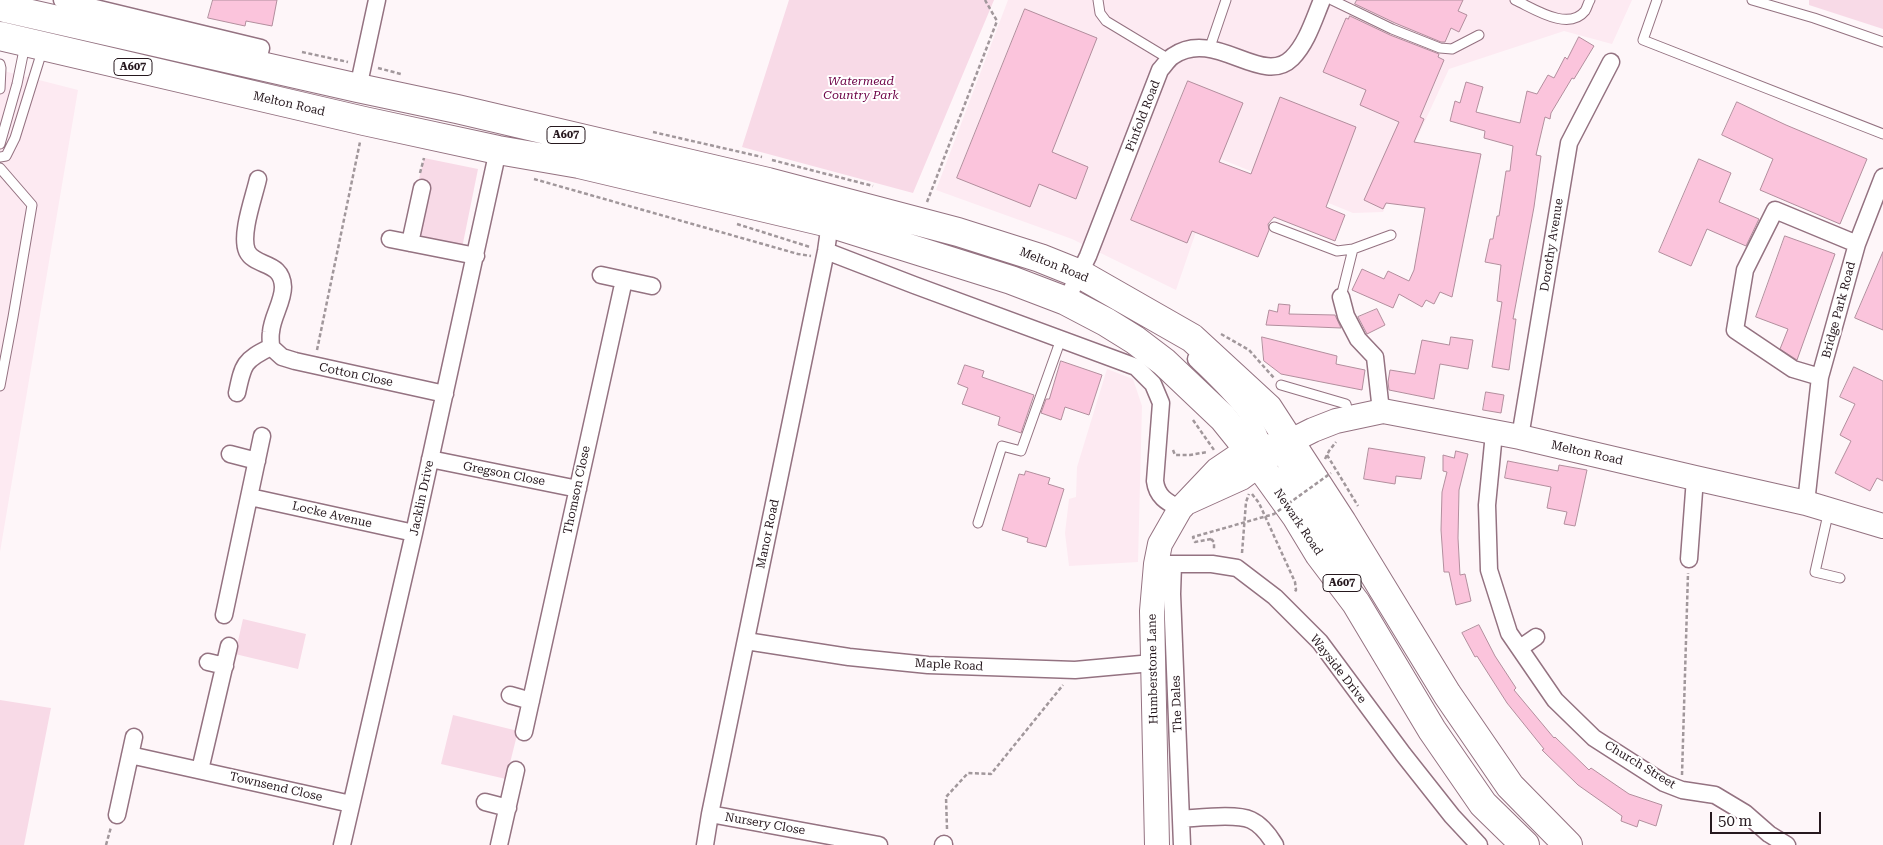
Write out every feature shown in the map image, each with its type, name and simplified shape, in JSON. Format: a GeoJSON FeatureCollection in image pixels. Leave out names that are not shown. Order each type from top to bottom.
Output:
{"type":"FeatureCollection","features":[{"type":"Feature","properties":{"kind":"highway","name":"Melton Road"},"geometry":{"type":"LineString","coordinates":[[0,7],[35,29],[223,89],[498,150],[985,240],[1040,258],[1080,274],[1192,338],[1274,397]]}},
{"type":"Feature","properties":{"kind":"highway"},"geometry":{"type":"LineString","coordinates":[[0,14],[35,29]]}},
{"type":"Feature","properties":{"kind":"highway","name":"Melton Road"},"geometry":{"type":"LineString","coordinates":[[35,29],[144,39],[176,38],[257,65],[508,120],[832,211],[1066,301],[1136,340]]}},
{"type":"Feature","properties":{"kind":"highway"},"geometry":{"type":"LineString","coordinates":[[144,39],[142,49],[144,55],[149,59],[211,76],[217,80],[223,89]]}},
{"type":"Feature","properties":{"kind":"highway"},"geometry":{"type":"LineString","coordinates":[[508,120],[520,135],[574,151],[579,164]]}},
{"type":"Feature","properties":{"kind":"highway","name":"Newark Road"},"geometry":{"type":"LineString","coordinates":[[1136,340],[1193,388],[1257,454],[1319,554],[1356,602],[1432,730],[1483,804],[1525,845]]}},
{"type":"Feature","properties":{"kind":"highway","name":"A607"},"geometry":{"type":"LineString","coordinates":[[1274,397],[1291,441],[1447,694],[1510,786],[1568,845]]}},
{"type":"Feature","properties":{"kind":"street"},"geometry":{"type":"LineString","coordinates":[[358,88],[377,0]]}},
{"type":"Feature","properties":{"kind":"street"},"geometry":{"type":"LineString","coordinates":[[1169,59],[1188,49],[1210,47],[1267,67],[1279,66],[1292,59],[1302,46],[1322,0]]}},
{"type":"Feature","properties":{"kind":"street"},"geometry":{"type":"LineString","coordinates":[[35,29],[176,38]]}},
{"type":"Feature","properties":{"kind":"street","name":"Pinfold Road"},"geometry":{"type":"LineString","coordinates":[[1066,301],[1080,274],[1160,70],[1169,59]]}},
{"type":"Feature","properties":{"kind":"street","name":"Dorothy Avenue"},"geometry":{"type":"LineString","coordinates":[[1520,437],[1569,143],[1611,62]]}},
{"type":"Feature","properties":{"kind":"street","name":"Jacklin Drive"},"geometry":{"type":"LineString","coordinates":[[342,845],[414,534],[498,150]]}},
{"type":"Feature","properties":{"kind":"street","name":"Bridge Park Road"},"geometry":{"type":"LineString","coordinates":[[1806,503],[1820,377],[1857,244],[1883,178]]}},
{"type":"Feature","properties":{"kind":"street"},"geometry":{"type":"LineString","coordinates":[[237,393],[241,371],[251,357],[272,347],[270,332],[283,288],[280,276],[274,268],[255,260],[248,252],[245,243],[245,232],[261,198],[258,179]]}},
{"type":"Feature","properties":{"kind":"street"},"geometry":{"type":"LineString","coordinates":[[410,242],[422,188]]}},
{"type":"Feature","properties":{"kind":"street"},"geometry":{"type":"LineString","coordinates":[[1820,377],[1793,369],[1735,330],[1745,270],[1776,210],[1857,244]]}},
{"type":"Feature","properties":{"kind":"street","name":"Manor Road"},"geometry":{"type":"LineString","coordinates":[[705,845],[826,251],[832,211]]}},
{"type":"Feature","properties":{"kind":"street"},"geometry":{"type":"LineString","coordinates":[[390,239],[476,256]]}},
{"type":"Feature","properties":{"kind":"street"},"geometry":{"type":"LineString","coordinates":[[826,251],[1136,367],[1153,384],[1161,403],[1156,488],[1164,499],[1184,505],[1242,478],[1257,454],[1258,432],[1230,394],[1157,317]]}},
{"type":"Feature","properties":{"kind":"street"},"geometry":{"type":"LineString","coordinates":[[601,274],[652,286]]}},
{"type":"Feature","properties":{"kind":"street","name":"Thomson Close"},"geometry":{"type":"LineString","coordinates":[[524,732],[624,280]]}},
{"type":"Feature","properties":{"kind":"street"},"geometry":{"type":"LineString","coordinates":[[1342,297],[1346,316],[1358,339],[1375,357],[1381,411]]}},
{"type":"Feature","properties":{"kind":"street","name":"Cotton Close"},"geometry":{"type":"LineString","coordinates":[[272,347],[282,356],[313,365],[445,394]]}},
{"type":"Feature","properties":{"kind":"street","name":"Melton Road"},"geometry":{"type":"LineString","coordinates":[[1257,454],[1336,421],[1381,411],[1520,437],[1806,503],[1883,526]]}},
{"type":"Feature","properties":{"kind":"street","name":"Church Street"},"geometry":{"type":"LineString","coordinates":[[1494,433],[1487,505],[1489,570],[1509,633],[1556,700],[1594,738],[1664,783],[1682,790],[1715,795],[1745,813],[1769,834],[1787,845]]}},
{"type":"Feature","properties":{"kind":"street"},"geometry":{"type":"LineString","coordinates":[[224,615],[235,596],[250,497],[262,436]]}},
{"type":"Feature","properties":{"kind":"street","name":"A607"},"geometry":{"type":"LineString","coordinates":[[1291,441],[1290,464],[1292,484],[1306,509],[1344,566],[1356,602]]}},
{"type":"Feature","properties":{"kind":"street"},"geometry":{"type":"LineString","coordinates":[[230,454],[258,461]]}},
{"type":"Feature","properties":{"kind":"street","name":"Gregson Close"},"geometry":{"type":"LineString","coordinates":[[430,459],[578,489]]}},
{"type":"Feature","properties":{"kind":"street"},"geometry":{"type":"LineString","coordinates":[[1689,559],[1695,478]]}},
{"type":"Feature","properties":{"kind":"street","name":"Locke Avenue"},"geometry":{"type":"LineString","coordinates":[[250,497],[414,534]]}},
{"type":"Feature","properties":{"kind":"street","name":"Humberstone Lane"},"geometry":{"type":"LineString","coordinates":[[1157,845],[1152,611],[1164,564],[1160,544],[1184,505]]}},
{"type":"Feature","properties":{"kind":"street","name":"Wayside Drive"},"geometry":{"type":"LineString","coordinates":[[1164,564],[1212,564],[1237,568],[1284,606],[1320,642],[1403,754],[1452,816],[1479,845]]}},
{"type":"Feature","properties":{"kind":"street","name":"The Dales"},"geometry":{"type":"LineString","coordinates":[[1164,564],[1172,594],[1182,845]]}},
{"type":"Feature","properties":{"kind":"street"},"geometry":{"type":"LineString","coordinates":[[1520,648],[1536,638]]}},
{"type":"Feature","properties":{"kind":"street","name":"Maple Road"},"geometry":{"type":"LineString","coordinates":[[746,641],[849,657],[928,665],[1075,670],[1152,663]]}},
{"type":"Feature","properties":{"kind":"street"},"geometry":{"type":"LineString","coordinates":[[200,770],[229,646]]}},
{"type":"Feature","properties":{"kind":"street"},"geometry":{"type":"LineString","coordinates":[[208,662],[225,666]]}},
{"type":"Feature","properties":{"kind":"street"},"geometry":{"type":"LineString","coordinates":[[510,695],[531,701]]}},
{"type":"Feature","properties":{"kind":"street"},"geometry":{"type":"LineString","coordinates":[[117,815],[134,737]]}},
{"type":"Feature","properties":{"kind":"street","name":"Townsend Close"},"geometry":{"type":"LineString","coordinates":[[130,755],[351,804]]}},
{"type":"Feature","properties":{"kind":"street"},"geometry":{"type":"LineString","coordinates":[[499,845],[516,770]]}},
{"type":"Feature","properties":{"kind":"street"},"geometry":{"type":"LineString","coordinates":[[485,802],[508,808]]}},
{"type":"Feature","properties":{"kind":"street","name":"Nursery Close"},"geometry":{"type":"LineString","coordinates":[[710,814],[879,845]]}},
{"type":"Feature","properties":{"kind":"street"},"geometry":{"type":"LineString","coordinates":[[1181,819],[1238,817],[1251,820],[1263,828],[1275,845]]}},
{"type":"Feature","properties":{"kind":"lane"},"geometry":{"type":"LineString","coordinates":[[1098,0],[1100,13],[1106,21],[1169,59]]}},
{"type":"Feature","properties":{"kind":"lane"},"geometry":{"type":"LineString","coordinates":[[1210,47],[1226,0]]}},
{"type":"Feature","properties":{"kind":"lane"},"geometry":{"type":"LineString","coordinates":[[1332,0],[1440,48],[1452,48],[1479,35]]}},
{"type":"Feature","properties":{"kind":"lane"},"geometry":{"type":"LineString","coordinates":[[1515,0],[1561,21],[1575,18],[1585,11],[1590,0]]}},
{"type":"Feature","properties":{"kind":"lane"},"geometry":{"type":"LineString","coordinates":[[1657,0],[1643,40],[1883,134]]}},
{"type":"Feature","properties":{"kind":"lane"},"geometry":{"type":"LineString","coordinates":[[1752,0],[1814,18],[1883,42]]}},
{"type":"Feature","properties":{"kind":"lane"},"geometry":{"type":"LineString","coordinates":[[0,144],[35,29]]}},
{"type":"Feature","properties":{"kind":"lane"},"geometry":{"type":"LineString","coordinates":[[0,157],[6,156],[15,138],[38,69],[35,29]]}},
{"type":"Feature","properties":{"kind":"lane"},"geometry":{"type":"LineString","coordinates":[[0,64],[0,89]]}},
{"type":"Feature","properties":{"kind":"lane"},"geometry":{"type":"LineString","coordinates":[[0,168],[32,205],[14,317],[0,386]]}},
{"type":"Feature","properties":{"kind":"lane"},"geometry":{"type":"LineString","coordinates":[[1274,227],[1338,251],[1353,249],[1391,235]]}},
{"type":"Feature","properties":{"kind":"lane"},"geometry":{"type":"LineString","coordinates":[[1342,297],[1353,249]]}},
{"type":"Feature","properties":{"kind":"lane"},"geometry":{"type":"LineString","coordinates":[[978,523],[1002,446],[1021,451],[1061,340]]}},
{"type":"Feature","properties":{"kind":"lane"},"geometry":{"type":"LineString","coordinates":[[1274,397],[1346,404],[1349,418]]}},
{"type":"Feature","properties":{"kind":"lane"},"geometry":{"type":"LineString","coordinates":[[1829,510],[1815,572],[1840,578]]}},
{"type":"Feature","properties":{"kind":"path"},"geometry":{"type":"LineString","coordinates":[[926,204],[997,21],[984,0]]}},
{"type":"Feature","properties":{"kind":"path"},"geometry":{"type":"LineString","coordinates":[[313,365],[364,121]]}},
{"type":"Feature","properties":{"kind":"path"},"geometry":{"type":"LineString","coordinates":[[1158,434],[1167,436],[1175,455],[1216,451]]}},
{"type":"Feature","properties":{"kind":"path"},"geometry":{"type":"LineString","coordinates":[[1327,455],[1330,460]]}},
{"type":"Feature","properties":{"kind":"path"},"geometry":{"type":"LineString","coordinates":[[1211,539],[1195,542],[1193,537],[1274,514],[1331,473]]}},
{"type":"Feature","properties":{"kind":"path"},"geometry":{"type":"LineString","coordinates":[[1237,568],[1242,552],[1246,502],[1250,492],[1259,503],[1295,582],[1296,590],[1284,606]]}},
{"type":"Feature","properties":{"kind":"path"},"geometry":{"type":"LineString","coordinates":[[1682,790],[1689,559]]}},
{"type":"Feature","properties":{"kind":"path"},"geometry":{"type":"LineString","coordinates":[[943,845],[947,834],[946,797],[968,773],[991,774],[1075,670]]}},
{"type":"Feature","properties":{"kind":"shaded area"},"geometry":{"type":"Polygon","coordinates":[[[1008,0],[1632,0],[1612,44],[1564,31],[1449,69],[1383,212],[1353,213],[1221,159],[1176,290],[1072,239],[936,190],[1008,0]]]}},
{"type":"Feature","properties":{"kind":"shaded area"},"geometry":{"type":"Polygon","coordinates":[[[0,70],[78,90],[0,552],[0,70]]]}},
{"type":"Feature","properties":{"kind":"shaded area"},"geometry":{"type":"Polygon","coordinates":[[[1107,369],[1133,379],[1142,406],[1138,562],[1069,566],[1065,533],[1069,499],[1076,497],[1077,467],[1107,369]]]}},
{"type":"Feature","properties":{"kind":"green space","name":"Watermead Country Park"},"geometry":{"type":"Polygon","coordinates":[[[789,0],[994,0],[913,193],[742,147],[789,0]]]}},
{"type":"Feature","properties":{"kind":"green space"},"geometry":{"type":"Polygon","coordinates":[[[1809,0],[1883,0],[1883,29],[1809,5],[1809,0]]]}},
{"type":"Feature","properties":{"kind":"green space"},"geometry":{"type":"Polygon","coordinates":[[[424,158],[478,169],[461,253],[410,243],[417,187],[424,158]]]}},
{"type":"Feature","properties":{"kind":"green space"},"geometry":{"type":"Polygon","coordinates":[[[243,619],[306,634],[298,669],[235,654],[243,619]]]}},
{"type":"Feature","properties":{"kind":"green space"},"geometry":{"type":"Polygon","coordinates":[[[0,700],[51,708],[24,845],[0,845],[0,700]]]}},
{"type":"Feature","properties":{"kind":"green space"},"geometry":{"type":"Polygon","coordinates":[[[453,715],[518,731],[506,779],[441,764],[453,715]]]}},
{"type":"Feature","properties":{"kind":"building"},"geometry":{"type":"Polygon","coordinates":[[[213,0],[277,0],[272,26],[246,21],[245,26],[208,18],[213,0]]]}},
{"type":"Feature","properties":{"kind":"building"},"geometry":{"type":"Polygon","coordinates":[[[1357,0],[1463,0],[1458,11],[1467,15],[1459,32],[1451,28],[1445,42],[1441,42],[1355,4],[1357,0]]]}},
{"type":"Feature","properties":{"kind":"building"},"geometry":{"type":"Polygon","coordinates":[[[1025,9],[1097,38],[1052,152],[1088,167],[1076,199],[1039,184],[1030,207],[957,178],[1025,9]]]}},
{"type":"Feature","properties":{"kind":"building"},"geometry":{"type":"Polygon","coordinates":[[[1350,16],[1390,35],[1439,54],[1438,57],[1444,60],[1420,117],[1424,119],[1414,142],[1481,154],[1452,297],[1440,292],[1434,304],[1426,300],[1422,307],[1399,294],[1393,308],[1352,290],[1362,269],[1384,279],[1388,271],[1409,281],[1414,270],[1425,208],[1386,203],[1383,209],[1364,200],[1399,122],[1360,105],[1366,90],[1323,72],[1346,18],[1348,19],[1350,16]]]}},
{"type":"Feature","properties":{"kind":"building"},"geometry":{"type":"Polygon","coordinates":[[[1579,37],[1594,46],[1574,79],[1572,78],[1551,113],[1550,119],[1545,117],[1536,155],[1541,156],[1534,207],[1513,319],[1516,319],[1509,370],[1492,367],[1502,302],[1497,301],[1501,265],[1485,262],[1490,239],[1493,239],[1497,216],[1499,216],[1506,171],[1510,171],[1513,146],[1484,138],[1485,131],[1450,121],[1455,101],[1460,103],[1466,82],[1483,87],[1476,112],[1520,123],[1527,91],[1537,94],[1548,75],[1554,78],[1565,57],[1567,59],[1579,37]]]}},
{"type":"Feature","properties":{"kind":"building"},"geometry":{"type":"Polygon","coordinates":[[[1188,81],[1243,103],[1219,162],[1251,174],[1280,97],[1356,127],[1326,207],[1345,215],[1335,241],[1274,217],[1268,224],[1269,230],[1258,257],[1192,231],[1187,243],[1131,220],[1188,81]]]}},
{"type":"Feature","properties":{"kind":"building"},"geometry":{"type":"Polygon","coordinates":[[[1737,102],[1867,159],[1840,224],[1760,190],[1773,159],[1722,135],[1737,102]]]}},
{"type":"Feature","properties":{"kind":"building"},"geometry":{"type":"Polygon","coordinates":[[[1699,159],[1731,173],[1719,202],[1759,219],[1746,246],[1707,229],[1691,266],[1659,252],[1699,159]]]}},
{"type":"Feature","properties":{"kind":"building"},"geometry":{"type":"Polygon","coordinates":[[[1785,236],[1835,254],[1797,360],[1780,349],[1788,329],[1756,317],[1785,236]]]}},
{"type":"Feature","properties":{"kind":"building"},"geometry":{"type":"Polygon","coordinates":[[[1883,252],[1883,330],[1855,318],[1883,252]]]}},
{"type":"Feature","properties":{"kind":"building"},"geometry":{"type":"Polygon","coordinates":[[[1279,304],[1290,305],[1289,314],[1335,315],[1341,328],[1266,325],[1269,310],[1277,312],[1279,304]]]}},
{"type":"Feature","properties":{"kind":"building"},"geometry":{"type":"Polygon","coordinates":[[[1377,309],[1385,325],[1367,334],[1358,317],[1377,309]]]}},
{"type":"Feature","properties":{"kind":"building"},"geometry":{"type":"Polygon","coordinates":[[[1262,337],[1337,356],[1336,364],[1365,370],[1362,390],[1281,374],[1264,361],[1262,337]]]}},
{"type":"Feature","properties":{"kind":"building"},"geometry":{"type":"Polygon","coordinates":[[[1451,337],[1473,340],[1468,369],[1440,364],[1434,399],[1389,390],[1390,370],[1415,374],[1422,340],[1449,345],[1451,337]]]}},
{"type":"Feature","properties":{"kind":"building"},"geometry":{"type":"Polygon","coordinates":[[[1061,361],[1102,375],[1089,415],[1065,407],[1061,420],[1041,413],[1046,399],[1049,399],[1061,361]]]}},
{"type":"Feature","properties":{"kind":"building"},"geometry":{"type":"Polygon","coordinates":[[[965,365],[984,371],[982,377],[1034,395],[1021,433],[998,425],[1000,417],[962,404],[968,388],[958,384],[965,365]]]}},
{"type":"Feature","properties":{"kind":"building"},"geometry":{"type":"Polygon","coordinates":[[[1854,367],[1883,381],[1883,481],[1877,478],[1870,491],[1835,473],[1851,441],[1840,435],[1855,404],[1840,397],[1854,367]]]}},
{"type":"Feature","properties":{"kind":"building"},"geometry":{"type":"Polygon","coordinates":[[[1486,392],[1504,395],[1501,413],[1483,410],[1486,392]]]}},
{"type":"Feature","properties":{"kind":"building"},"geometry":{"type":"Polygon","coordinates":[[[1369,448],[1425,457],[1421,479],[1396,476],[1395,484],[1364,479],[1369,448]]]}},
{"type":"Feature","properties":{"kind":"building"},"geometry":{"type":"Polygon","coordinates":[[[1456,451],[1468,454],[1459,490],[1458,538],[1460,575],[1465,574],[1471,601],[1456,605],[1449,572],[1444,572],[1441,530],[1442,492],[1447,472],[1443,471],[1443,455],[1454,458],[1456,451]]]}},
{"type":"Feature","properties":{"kind":"building"},"geometry":{"type":"Polygon","coordinates":[[[1508,461],[1558,471],[1559,465],[1587,470],[1575,526],[1564,524],[1567,512],[1547,508],[1551,487],[1505,478],[1508,461]]]}},
{"type":"Feature","properties":{"kind":"building"},"geometry":{"type":"Polygon","coordinates":[[[1026,471],[1050,478],[1048,484],[1064,489],[1046,547],[1027,542],[1028,538],[1002,530],[1019,474],[1024,475],[1026,471]]]}},
{"type":"Feature","properties":{"kind":"building"},"geometry":{"type":"Polygon","coordinates":[[[1479,625],[1495,656],[1516,688],[1514,690],[1554,738],[1589,770],[1591,768],[1629,794],[1662,805],[1656,826],[1639,820],[1637,827],[1621,821],[1622,816],[1578,785],[1542,750],[1544,749],[1507,703],[1477,656],[1475,657],[1462,633],[1479,625]]]}}]}
